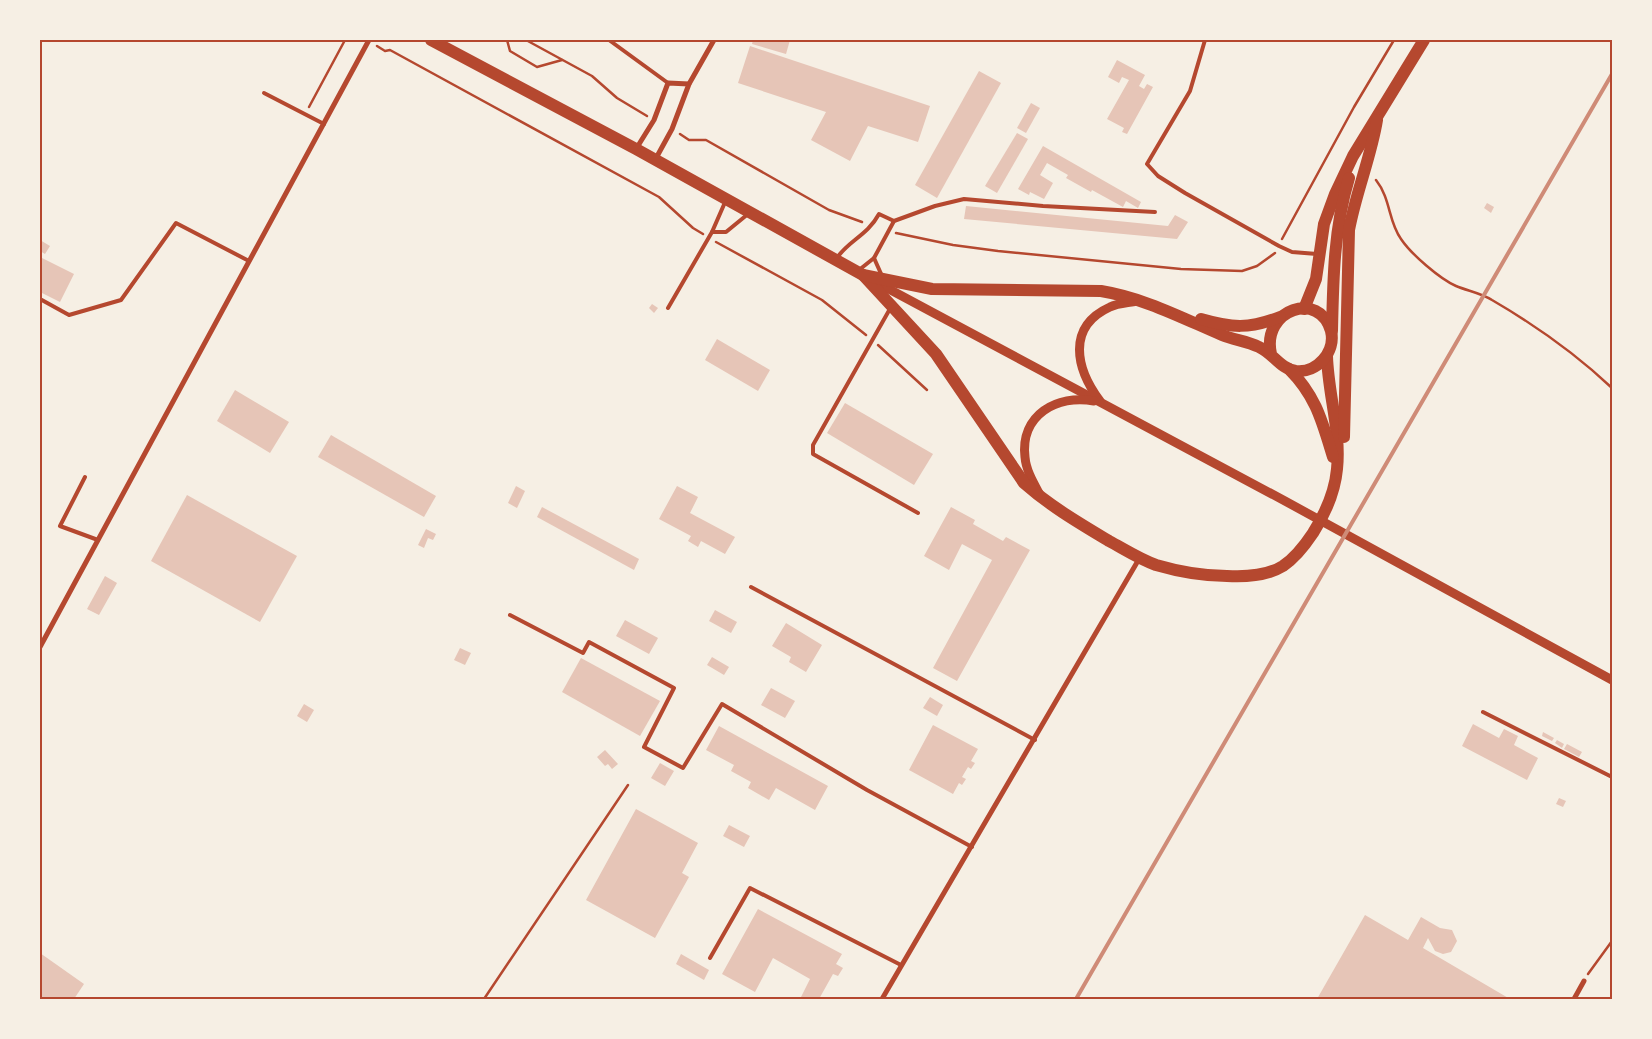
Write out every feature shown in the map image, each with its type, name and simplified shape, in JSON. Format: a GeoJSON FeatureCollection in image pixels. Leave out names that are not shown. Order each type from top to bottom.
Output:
{"type":"FeatureCollection","features":[{"type":"Feature","properties":{"kind":"highway"},"geometry":{"type":"LineString","coordinates":[[431,40],[636,149],[860,273],[932,289],[1101,291],[1176,314],[1271,354],[1282,366],[1289,369],[1308,371],[1322,362],[1327,356]]}},
{"type":"Feature","properties":{"kind":"highway"},"geometry":{"type":"LineString","coordinates":[[1304,308],[1316,279],[1329,207],[1361,144],[1377,120],[1420,41]]}},
{"type":"Feature","properties":{"kind":"highway"},"geometry":{"type":"LineString","coordinates":[[860,273],[936,354],[1012,468],[1024,483],[1043,500],[1139,558],[1184,572],[1210,576],[1255,575],[1282,566],[1298,552],[1321,520],[1343,452],[1347,382],[1349,230],[1355,200],[1372,147],[1377,120]]}},
{"type":"Feature","properties":{"kind":"highway"},"geometry":{"type":"LineString","coordinates":[[1336,474],[1336,420],[1328,378],[1327,356],[1332,334],[1333,279],[1344,200],[1361,144]]}},
{"type":"Feature","properties":{"kind":"highway"},"geometry":{"type":"LineString","coordinates":[[1176,314],[1185,314],[1228,326],[1244,327],[1280,317],[1289,311],[1304,308],[1322,318],[1332,334]]}},
{"type":"Feature","properties":{"kind":"highway"},"geometry":{"type":"LineString","coordinates":[[1271,354],[1269,335],[1280,317]]}},
{"type":"Feature","properties":{"kind":"highway"},"geometry":{"type":"LineString","coordinates":[[1289,369],[1308,390],[1321,416],[1336,474]]}},
{"type":"Feature","properties":{"kind":"street"},"geometry":{"type":"LineString","coordinates":[[40,647],[369,40]]}},
{"type":"Feature","properties":{"kind":"street"},"geometry":{"type":"LineString","coordinates":[[655,160],[672,129],[689,84],[714,40]]}},
{"type":"Feature","properties":{"kind":"street"},"geometry":{"type":"LineString","coordinates":[[636,149],[654,120],[668,83],[689,84]]}},
{"type":"Feature","properties":{"kind":"street"},"geometry":{"type":"LineString","coordinates":[[860,273],[1285,501],[1612,680]]}},
{"type":"Feature","properties":{"kind":"street"},"geometry":{"type":"LineString","coordinates":[[1102,403],[1084,376],[1079,362],[1082,336],[1099,313],[1112,306],[1138,301]]}},
{"type":"Feature","properties":{"kind":"street"},"geometry":{"type":"LineString","coordinates":[[1043,500],[1028,473],[1024,457],[1030,427],[1042,412],[1054,403],[1076,399],[1102,403]]}},
{"type":"Feature","properties":{"kind":"street"},"geometry":{"type":"LineString","coordinates":[[882,999],[1035,740],[1139,558]]}},
{"type":"Feature","properties":{"kind":"street"},"geometry":{"type":"LineString","coordinates":[[1574,999],[1584,981]]}},
{"type":"Feature","properties":{"kind":"lane"},"geometry":{"type":"LineString","coordinates":[[609,40],[668,83]]}},
{"type":"Feature","properties":{"kind":"lane"},"geometry":{"type":"LineString","coordinates":[[1205,40],[1190,91],[1147,164],[1158,176],[1185,193],[1279,246],[1292,252],[1319,254]]}},
{"type":"Feature","properties":{"kind":"lane"},"geometry":{"type":"LineString","coordinates":[[264,93],[324,124]]}},
{"type":"Feature","properties":{"kind":"lane"},"geometry":{"type":"LineString","coordinates":[[860,273],[874,258],[894,222],[934,206],[964,199],[1043,206],[1155,212]]}},
{"type":"Feature","properties":{"kind":"lane"},"geometry":{"type":"LineString","coordinates":[[668,308],[709,238],[726,200]]}},
{"type":"Feature","properties":{"kind":"lane"},"geometry":{"type":"LineString","coordinates":[[712,232],[726,232],[750,212]]}},
{"type":"Feature","properties":{"kind":"lane"},"geometry":{"type":"LineString","coordinates":[[835,260],[844,246],[859,239],[872,226],[879,214],[894,222]]}},
{"type":"Feature","properties":{"kind":"lane"},"geometry":{"type":"LineString","coordinates":[[40,299],[69,315],[121,300],[176,223],[249,261]]}},
{"type":"Feature","properties":{"kind":"lane"},"geometry":{"type":"LineString","coordinates":[[874,258],[883,278]]}},
{"type":"Feature","properties":{"kind":"lane"},"geometry":{"type":"LineString","coordinates":[[891,306],[813,445],[813,454],[918,513]]}},
{"type":"Feature","properties":{"kind":"lane"},"geometry":{"type":"LineString","coordinates":[[85,477],[60,526],[98,540]]}},
{"type":"Feature","properties":{"kind":"lane"},"geometry":{"type":"LineString","coordinates":[[751,587],[1035,740]]}},
{"type":"Feature","properties":{"kind":"lane"},"geometry":{"type":"LineString","coordinates":[[510,615],[583,653],[588,642],[674,688],[644,747],[683,768],[722,704],[867,790],[972,847]]}},
{"type":"Feature","properties":{"kind":"lane"},"geometry":{"type":"LineString","coordinates":[[1483,712],[1612,777]]}},
{"type":"Feature","properties":{"kind":"lane"},"geometry":{"type":"LineString","coordinates":[[710,958],[750,888],[902,965]]}},
{"type":"Feature","properties":{"kind":"path"},"geometry":{"type":"LineString","coordinates":[[305,114],[345,40]]}},
{"type":"Feature","properties":{"kind":"path"},"geometry":{"type":"LineString","coordinates":[[369,40],[385,51],[390,50],[659,196],[693,228],[822,300],[871,339],[927,390]]}},
{"type":"Feature","properties":{"kind":"path"},"geometry":{"type":"LineString","coordinates":[[507,40],[510,51],[537,67],[562,60]]}},
{"type":"Feature","properties":{"kind":"path"},"geometry":{"type":"LineString","coordinates":[[526,40],[592,76],[617,98],[654,120]]}},
{"type":"Feature","properties":{"kind":"path"},"geometry":{"type":"LineString","coordinates":[[888,231],[936,242],[998,252],[1190,269],[1242,271],[1267,260],[1279,246],[1354,107],[1394,40]]}},
{"type":"Feature","properties":{"kind":"path"},"geometry":{"type":"LineString","coordinates":[[672,129],[689,140],[706,140],[829,210],[872,226]]}},
{"type":"Feature","properties":{"kind":"path"},"geometry":{"type":"LineString","coordinates":[[1376,180],[1385,191],[1392,220],[1401,239],[1428,266],[1455,285],[1492,299],[1544,333],[1573,354],[1612,388]]}},
{"type":"Feature","properties":{"kind":"path"},"geometry":{"type":"LineString","coordinates":[[484,999],[628,785]]}},
{"type":"Feature","properties":{"kind":"path"},"geometry":{"type":"LineString","coordinates":[[1584,981],[1612,941]]}},
{"type":"Feature","properties":{"kind":"building"},"geometry":{"type":"Polygon","coordinates":[[[753,40],[790,40],[786,54],[752,44],[753,40]]]}},
{"type":"Feature","properties":{"kind":"building"},"geometry":{"type":"Polygon","coordinates":[[[750,46],[930,106],[918,142],[868,126],[850,161],[811,140],[826,112],[738,83],[750,46]]]}},
{"type":"Feature","properties":{"kind":"building"},"geometry":{"type":"Polygon","coordinates":[[[1117,60],[1145,75],[1139,86],[1144,89],[1147,84],[1153,87],[1127,134],[1122,132],[1124,128],[1107,119],[1129,80],[1122,77],[1119,83],[1108,77],[1117,60]]]}},
{"type":"Feature","properties":{"kind":"building"},"geometry":{"type":"Polygon","coordinates":[[[979,71],[1001,83],[937,198],[915,185],[979,71]]]}},
{"type":"Feature","properties":{"kind":"building"},"geometry":{"type":"Polygon","coordinates":[[[1031,103],[1040,108],[1026,133],[1017,128],[1031,103]]]}},
{"type":"Feature","properties":{"kind":"building"},"geometry":{"type":"Polygon","coordinates":[[[1017,133],[1028,139],[997,193],[985,186],[1017,133]]]}},
{"type":"Feature","properties":{"kind":"building"},"geometry":{"type":"Polygon","coordinates":[[[1043,146],[1141,202],[1138,208],[1126,201],[1123,207],[1092,190],[1091,192],[1066,178],[1068,175],[1047,163],[1040,175],[1053,183],[1044,199],[1030,192],[1029,195],[1018,189],[1043,146]]]}},
{"type":"Feature","properties":{"kind":"building"},"geometry":{"type":"Polygon","coordinates":[[[1487,203],[1494,207],[1491,213],[1484,208],[1487,203]]]}},
{"type":"Feature","properties":{"kind":"building"},"geometry":{"type":"Polygon","coordinates":[[[966,206],[1168,226],[1175,215],[1188,222],[1177,239],[964,219],[966,206]]]}},
{"type":"Feature","properties":{"kind":"building"},"geometry":{"type":"Polygon","coordinates":[[[40,240],[50,246],[45,254],[40,251],[40,240]]]}},
{"type":"Feature","properties":{"kind":"building"},"geometry":{"type":"Polygon","coordinates":[[[40,257],[74,274],[60,302],[40,292],[40,257]]]}},
{"type":"Feature","properties":{"kind":"building"},"geometry":{"type":"Polygon","coordinates":[[[652,304],[658,308],[654,313],[649,308],[652,304]]]}},
{"type":"Feature","properties":{"kind":"building"},"geometry":{"type":"Polygon","coordinates":[[[717,339],[770,370],[758,391],[705,360],[717,339]]]}},
{"type":"Feature","properties":{"kind":"building"},"geometry":{"type":"Polygon","coordinates":[[[235,390],[289,422],[270,453],[217,421],[235,390]]]}},
{"type":"Feature","properties":{"kind":"building"},"geometry":{"type":"Polygon","coordinates":[[[845,403],[933,454],[914,485],[827,433],[845,403]]]}},
{"type":"Feature","properties":{"kind":"building"},"geometry":{"type":"Polygon","coordinates":[[[331,435],[436,496],[424,517],[318,457],[331,435]]]}},
{"type":"Feature","properties":{"kind":"building"},"geometry":{"type":"Polygon","coordinates":[[[516,486],[525,491],[517,508],[508,503],[516,486]]]}},
{"type":"Feature","properties":{"kind":"building"},"geometry":{"type":"Polygon","coordinates":[[[677,486],[698,497],[690,513],[735,537],[725,554],[701,541],[698,547],[688,541],[691,536],[659,519],[677,486]]]}},
{"type":"Feature","properties":{"kind":"building"},"geometry":{"type":"Polygon","coordinates":[[[187,495],[297,556],[260,622],[151,561],[187,495]]]}},
{"type":"Feature","properties":{"kind":"building"},"geometry":{"type":"Polygon","coordinates":[[[542,507],[639,559],[634,570],[537,517],[542,507]]]}},
{"type":"Feature","properties":{"kind":"building"},"geometry":{"type":"Polygon","coordinates":[[[951,507],[975,520],[973,524],[1003,541],[1006,537],[1030,550],[957,681],[933,668],[992,560],[962,544],[949,570],[924,556],[951,507]]]}},
{"type":"Feature","properties":{"kind":"building"},"geometry":{"type":"Polygon","coordinates":[[[426,529],[436,534],[433,540],[428,538],[424,548],[418,545],[426,529]]]}},
{"type":"Feature","properties":{"kind":"building"},"geometry":{"type":"Polygon","coordinates":[[[105,576],[117,583],[99,615],[87,609],[105,576]]]}},
{"type":"Feature","properties":{"kind":"building"},"geometry":{"type":"Polygon","coordinates":[[[715,610],[737,622],[731,633],[709,621],[715,610]]]}},
{"type":"Feature","properties":{"kind":"building"},"geometry":{"type":"Polygon","coordinates":[[[625,620],[658,638],[649,654],[616,636],[625,620]]]}},
{"type":"Feature","properties":{"kind":"building"},"geometry":{"type":"Polygon","coordinates":[[[786,623],[822,645],[806,672],[789,662],[791,657],[772,646],[786,623]]]}},
{"type":"Feature","properties":{"kind":"building"},"geometry":{"type":"Polygon","coordinates":[[[460,648],[471,653],[465,665],[454,660],[460,648]]]}},
{"type":"Feature","properties":{"kind":"building"},"geometry":{"type":"Polygon","coordinates":[[[712,657],[729,667],[724,675],[707,665],[712,657]]]}},
{"type":"Feature","properties":{"kind":"building"},"geometry":{"type":"Polygon","coordinates":[[[581,658],[660,701],[640,736],[562,692],[581,658]]]}},
{"type":"Feature","properties":{"kind":"building"},"geometry":{"type":"Polygon","coordinates":[[[771,688],[795,701],[785,718],[761,705],[771,688]]]}},
{"type":"Feature","properties":{"kind":"building"},"geometry":{"type":"Polygon","coordinates":[[[930,697],[943,705],[937,716],[923,708],[930,697]]]}},
{"type":"Feature","properties":{"kind":"building"},"geometry":{"type":"Polygon","coordinates":[[[304,704],[314,710],[307,722],[297,716],[304,704]]]}},
{"type":"Feature","properties":{"kind":"building"},"geometry":{"type":"Polygon","coordinates":[[[1473,724],[1499,738],[1504,729],[1518,736],[1514,745],[1538,758],[1527,780],[1462,746],[1473,724]]]}},
{"type":"Feature","properties":{"kind":"building"},"geometry":{"type":"Polygon","coordinates":[[[933,725],[978,749],[971,761],[975,763],[971,769],[968,767],[962,777],[966,779],[962,785],[959,783],[953,794],[909,770],[933,725]]]}},
{"type":"Feature","properties":{"kind":"building"},"geometry":{"type":"Polygon","coordinates":[[[719,726],[828,786],[815,810],[776,788],[769,800],[748,788],[751,782],[731,771],[734,765],[706,750],[719,726]]]}},
{"type":"Feature","properties":{"kind":"building"},"geometry":{"type":"Polygon","coordinates":[[[1543,732],[1554,738],[1552,741],[1542,736],[1543,732]]]}},
{"type":"Feature","properties":{"kind":"building"},"geometry":{"type":"Polygon","coordinates":[[[1557,740],[1564,744],[1562,748],[1555,743],[1557,740]]]}},
{"type":"Feature","properties":{"kind":"building"},"geometry":{"type":"Polygon","coordinates":[[[1567,744],[1582,752],[1579,757],[1564,749],[1567,744]]]}},
{"type":"Feature","properties":{"kind":"building"},"geometry":{"type":"Polygon","coordinates":[[[605,750],[618,764],[612,769],[608,764],[605,766],[597,757],[605,750]]]}},
{"type":"Feature","properties":{"kind":"building"},"geometry":{"type":"Polygon","coordinates":[[[660,763],[674,771],[665,786],[651,778],[660,763]]]}},
{"type":"Feature","properties":{"kind":"building"},"geometry":{"type":"Polygon","coordinates":[[[1559,798],[1566,801],[1563,807],[1556,804],[1559,798]]]}},
{"type":"Feature","properties":{"kind":"building"},"geometry":{"type":"Polygon","coordinates":[[[636,809],[698,843],[682,873],[689,877],[655,938],[586,900],[636,809]]]}},
{"type":"Feature","properties":{"kind":"building"},"geometry":{"type":"Polygon","coordinates":[[[729,825],[750,836],[744,847],[723,836],[729,825]]]}},
{"type":"Feature","properties":{"kind":"building"},"geometry":{"type":"Polygon","coordinates":[[[758,909],[842,954],[836,964],[843,968],[838,976],[833,974],[819,999],[800,999],[810,979],[773,958],[755,992],[722,974],[758,909]]]}},
{"type":"Feature","properties":{"kind":"building"},"geometry":{"type":"Polygon","coordinates":[[[1365,915],[1408,940],[1421,917],[1440,928],[1452,930],[1457,941],[1451,952],[1443,954],[1435,951],[1428,938],[1423,948],[1510,999],[1317,999],[1365,915]]]}},
{"type":"Feature","properties":{"kind":"building"},"geometry":{"type":"Polygon","coordinates":[[[40,953],[84,984],[74,999],[40,999],[40,953]]]}},
{"type":"Feature","properties":{"kind":"building"},"geometry":{"type":"Polygon","coordinates":[[[681,954],[709,970],[704,980],[676,964],[681,954]]]}},
{"type":"Feature","properties":{"kind":"railway"},"geometry":{"type":"LineString","coordinates":[[1076,999],[1612,74]]}}]}
